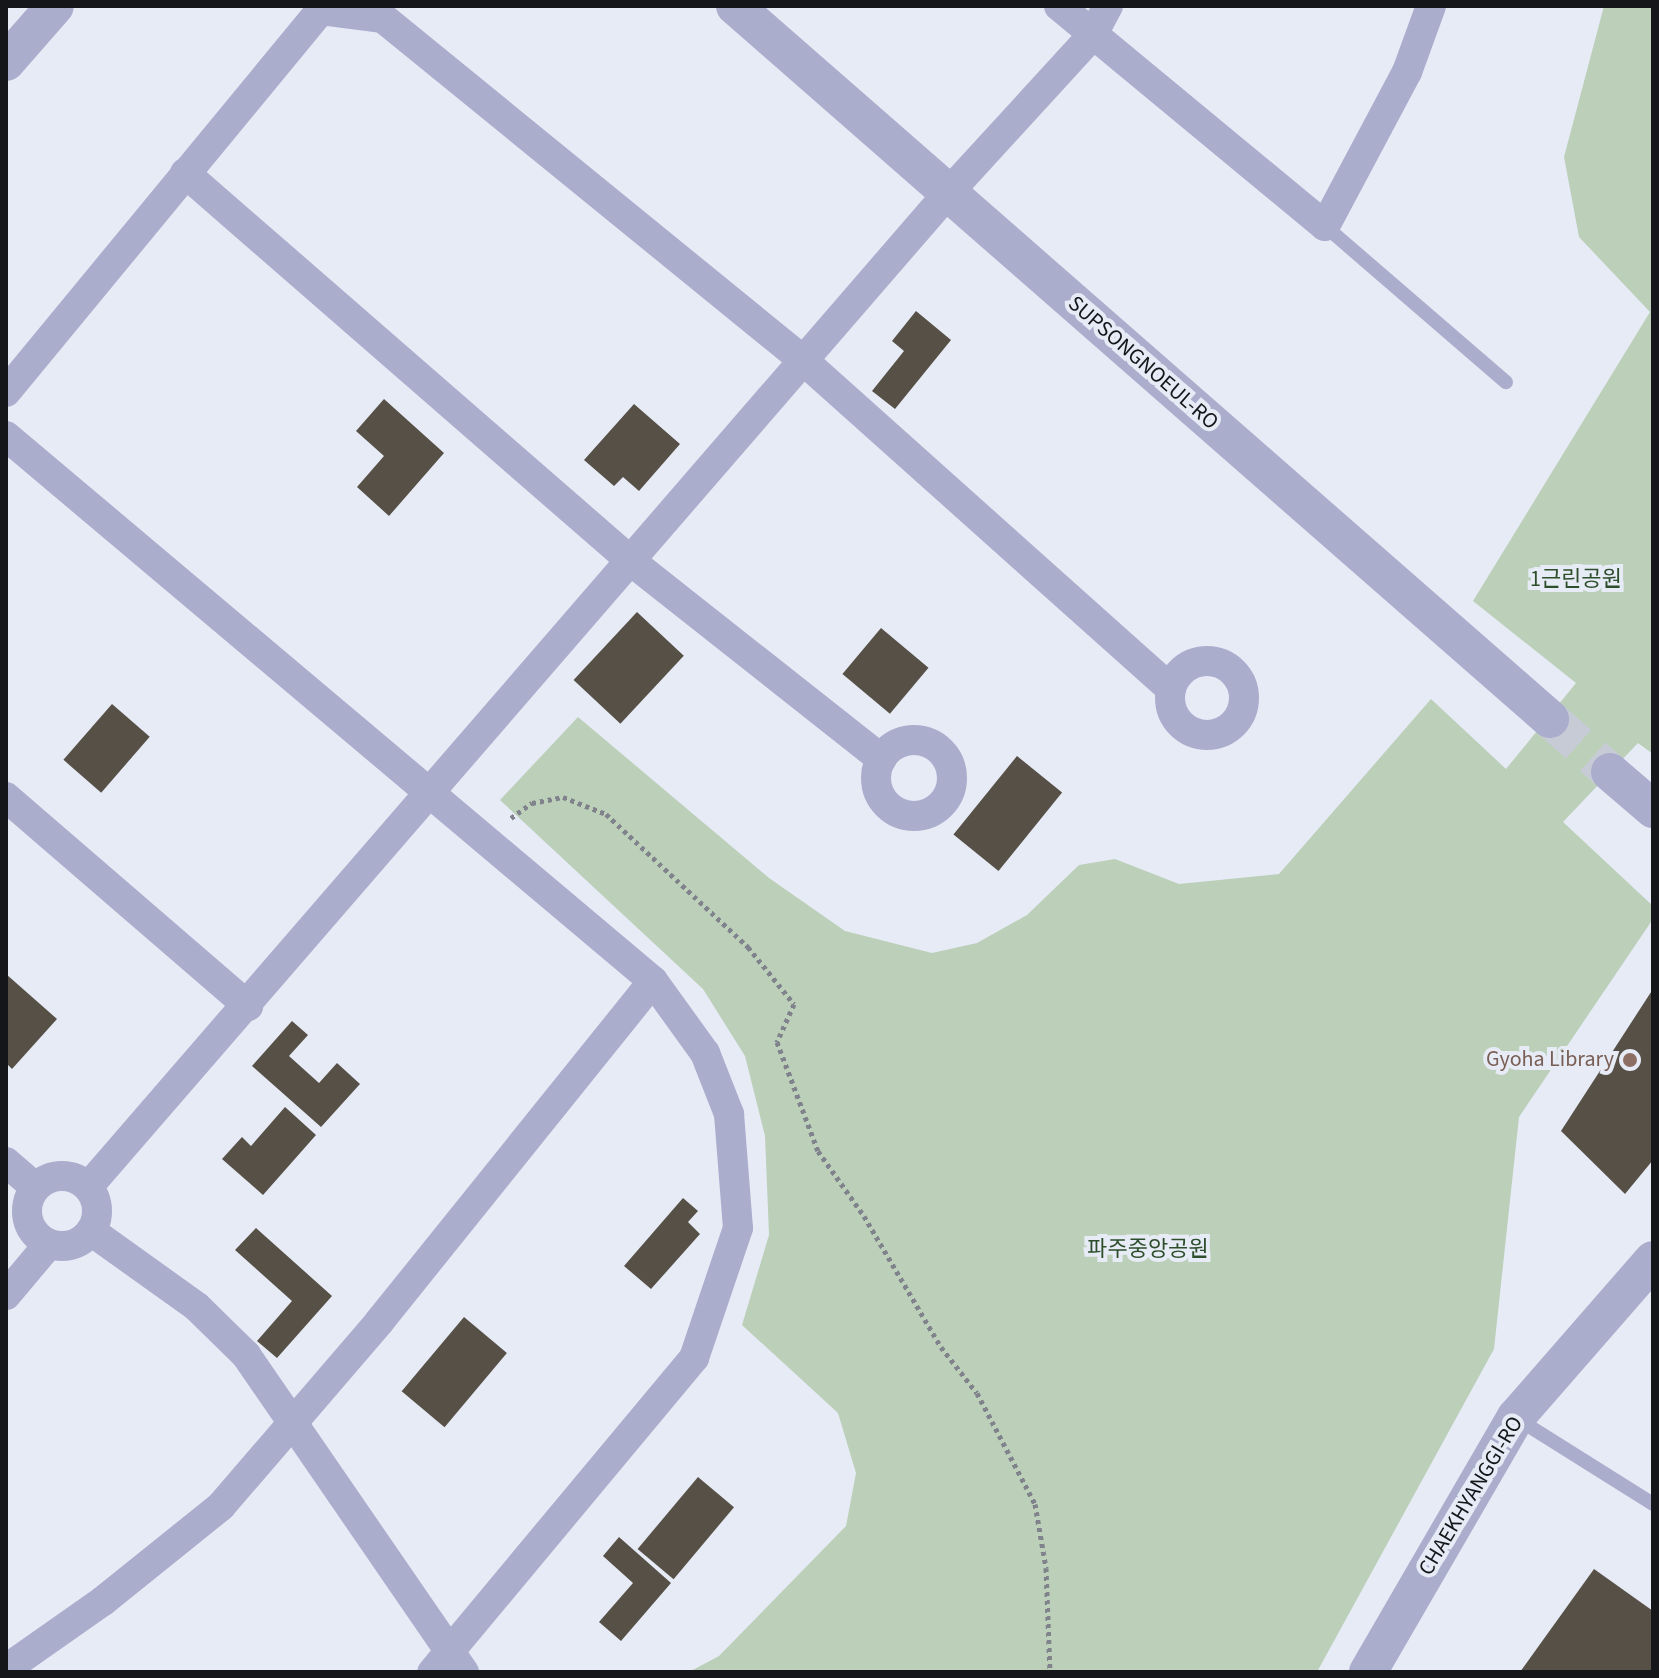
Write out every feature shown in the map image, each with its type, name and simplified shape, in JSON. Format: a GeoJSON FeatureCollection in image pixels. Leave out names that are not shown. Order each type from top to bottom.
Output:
{"type":"FeatureCollection","features":[{"type":"Feature","properties":{"kind":"street"},"geometry":{"type":"LineString","coordinates":[[6,62],[55,6]]}},
{"type":"Feature","properties":{"kind":"street","name":"SUPSONGNOEUL-RO"},"geometry":{"type":"LineString","coordinates":[[735,6],[1550,719]]}},
{"type":"Feature","properties":{"kind":"street"},"geometry":{"type":"LineString","coordinates":[[1059,6],[1325,226],[1407,72],[1431,6]]}},
{"type":"Feature","properties":{"kind":"street"},"geometry":{"type":"LineString","coordinates":[[88,1187],[430,797],[948,193],[1092,36],[1108,6]]}},
{"type":"Feature","properties":{"kind":"street"},"geometry":{"type":"LineString","coordinates":[[6,392],[321,10],[383,18],[804,361],[1171,689]]}},
{"type":"Feature","properties":{"kind":"street"},"geometry":{"type":"LineString","coordinates":[[185,173],[632,562],[881,759]]}},
{"type":"Feature","properties":{"kind":"street"},"geometry":{"type":"LineString","coordinates":[[6,436],[430,797],[653,981],[705,1053],[729,1114],[738,1228],[721,1291],[694,1358],[448,1666],[292,1419],[246,1355],[197,1307],[91,1231]]}},
{"type":"Feature","properties":{"kind":"street"},"geometry":{"type":"LineString","coordinates":[[1610,772],[1653,809]]}},
{"type":"Feature","properties":{"kind":"street"},"geometry":{"type":"LineString","coordinates":[[6,797],[248,1006]]}},
{"type":"Feature","properties":{"kind":"street"},"geometry":{"type":"LineString","coordinates":[[6,1669],[103,1601],[221,1506],[292,1419],[379,1322],[653,981]]}},
{"type":"Feature","properties":{"kind":"street"},"geometry":{"type":"LineString","coordinates":[[6,1162],[35,1187]]}},
{"type":"Feature","properties":{"kind":"street"},"geometry":{"type":"LineString","coordinates":[[67,1176],[88,1187],[97,1208],[91,1231],[73,1245],[49,1244],[32,1230],[27,1218],[35,1187],[67,1176]]}},
{"type":"Feature","properties":{"kind":"street"},"geometry":{"type":"LineString","coordinates":[[6,1295],[49,1244]]}},
{"type":"Feature","properties":{"kind":"street","name":"CHAEKHYANGGI-RO"},"geometry":{"type":"LineString","coordinates":[[1368,1672],[1516,1417],[1653,1260]]}},
{"type":"Feature","properties":{"kind":"lane"},"geometry":{"type":"LineString","coordinates":[[1325,226],[1506,382]]}},
{"type":"Feature","properties":{"kind":"lane"},"geometry":{"type":"LineString","coordinates":[[1516,1417],[1653,1504]]}},
{"type":"Feature","properties":{"kind":"path"},"geometry":{"type":"LineString","coordinates":[[483,838],[532,803],[563,797],[606,814],[748,947],[794,1004],[777,1042],[818,1151],[864,1216],[941,1347],[977,1393],[1035,1504],[1046,1568],[1050,1672]]}},
{"type":"Feature","properties":{"kind":"green space","name":"파주중앙공원"},"geometry":{"type":"Polygon","coordinates":[[[1604,6],[1653,6],[1653,754],[1638,743],[1563,822],[1653,906],[1653,919],[1519,1117],[1494,1349],[1317,1672],[689,1672],[719,1656],[846,1526],[856,1473],[838,1413],[742,1325],[769,1235],[765,1136],[745,1056],[703,989],[500,800],[578,717],[769,878],[845,931],[932,953],[977,943],[1027,915],[1079,865],[1115,859],[1179,884],[1279,874],[1431,699],[1506,769],[1576,683],[1473,601],[1650,312],[1579,237],[1564,157],[1604,6]]]}},
{"type":"Feature","properties":{"kind":"building"},"geometry":{"type":"Polygon","coordinates":[[[916,311],[951,340],[895,409],[872,391],[904,351],[892,341],[916,311]]]}},
{"type":"Feature","properties":{"kind":"building"},"geometry":{"type":"Polygon","coordinates":[[[384,399],[444,453],[389,516],[357,487],[384,456],[356,431],[384,399]]]}},
{"type":"Feature","properties":{"kind":"building"},"geometry":{"type":"Polygon","coordinates":[[[634,404],[680,444],[639,491],[623,477],[614,486],[584,460],[634,404]]]}},
{"type":"Feature","properties":{"kind":"building"},"geometry":{"type":"Polygon","coordinates":[[[637,612],[684,656],[620,724],[574,680],[637,612]]]}},
{"type":"Feature","properties":{"kind":"building"},"geometry":{"type":"Polygon","coordinates":[[[881,628],[928,668],[890,714],[842,674],[881,628]]]}},
{"type":"Feature","properties":{"kind":"building"},"geometry":{"type":"Polygon","coordinates":[[[112,704],[150,737],[101,793],[63,760],[112,704]]]}},
{"type":"Feature","properties":{"kind":"building"},"geometry":{"type":"Polygon","coordinates":[[[1017,756],[1062,793],[999,871],[953,834],[1017,756]]]}},
{"type":"Feature","properties":{"kind":"building"},"geometry":{"type":"Polygon","coordinates":[[[6,974],[57,1019],[12,1069],[6,1063],[6,974]]]}},
{"type":"Feature","properties":{"kind":"building","name":"Gyoha Library"},"geometry":{"type":"Polygon","coordinates":[[[1653,989],[1653,1160],[1625,1194],[1561,1131],[1653,989]]]}},
{"type":"Feature","properties":{"kind":"building"},"geometry":{"type":"Polygon","coordinates":[[[292,1021],[308,1035],[289,1056],[319,1083],[337,1063],[360,1084],[321,1127],[252,1066],[292,1021]]]}},
{"type":"Feature","properties":{"kind":"building"},"geometry":{"type":"Polygon","coordinates":[[[285,1107],[316,1135],[263,1195],[222,1159],[242,1137],[251,1146],[285,1107]]]}},
{"type":"Feature","properties":{"kind":"building"},"geometry":{"type":"Polygon","coordinates":[[[683,1198],[698,1211],[688,1222],[700,1234],[651,1289],[624,1266],[683,1198]]]}},
{"type":"Feature","properties":{"kind":"building"},"geometry":{"type":"Polygon","coordinates":[[[256,1228],[332,1296],[277,1358],[257,1341],[292,1301],[235,1250],[256,1228]]]}},
{"type":"Feature","properties":{"kind":"building"},"geometry":{"type":"Polygon","coordinates":[[[464,1317],[507,1353],[445,1427],[402,1391],[464,1317]]]}},
{"type":"Feature","properties":{"kind":"building"},"geometry":{"type":"Polygon","coordinates":[[[698,1477],[734,1507],[674,1579],[638,1549],[698,1477]]]}},
{"type":"Feature","properties":{"kind":"building"},"geometry":{"type":"Polygon","coordinates":[[[619,1537],[671,1583],[621,1641],[599,1622],[633,1583],[603,1556],[619,1537]]]}},
{"type":"Feature","properties":{"kind":"building"},"geometry":{"type":"Polygon","coordinates":[[[1594,1569],[1653,1611],[1653,1672],[1520,1672],[1594,1569]]]}},
{"type":"Feature","properties":{"kind":"tunnel"},"geometry":{"type":"LineString","coordinates":[[1550,719],[1610,772]]}},
{"type":"Feature","properties":{"kind":"place","name":"Gyoha Library"},"geometry":{"type":"Point","coordinates":[1630,1060]}},
{"type":"Feature","properties":{"kind":"park label","name":"1근린공원"},"geometry":{"type":"Point","coordinates":[1576,580]}}]}
